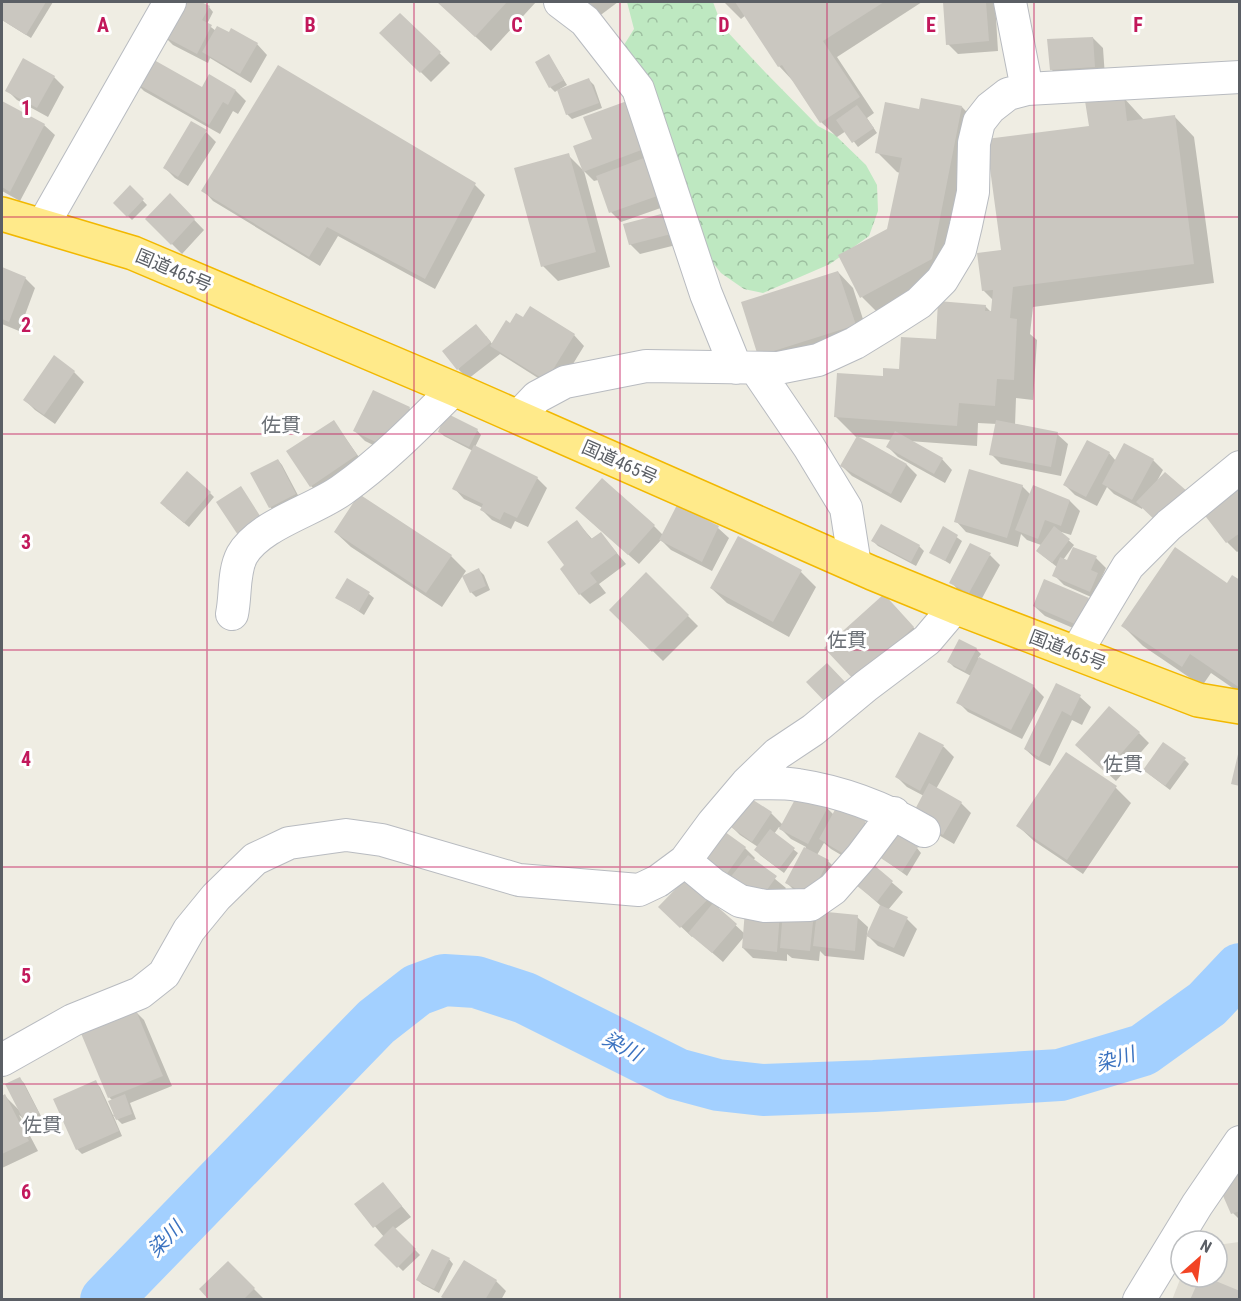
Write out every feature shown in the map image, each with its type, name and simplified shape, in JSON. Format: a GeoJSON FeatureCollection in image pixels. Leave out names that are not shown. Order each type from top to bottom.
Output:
{"type":"FeatureCollection","features":[{"type":"Feature","properties":{"kind":"highway","name":"国道465号"},"geometry":{"type":"LineString","coordinates":[[2,214],[133,253],[454,389],[955,607],[1198,700],[1239,707]]}},
{"type":"Feature","properties":{"kind":"street"},"geometry":{"type":"LineString","coordinates":[[43,225],[170,2]]}},
{"type":"Feature","properties":{"kind":"street"},"geometry":{"type":"LineString","coordinates":[[560,2],[585,21],[638,89],[706,294],[746,368],[809,447],[846,508],[855,565]]}},
{"type":"Feature","properties":{"kind":"street"},"geometry":{"type":"LineString","coordinates":[[1010,2],[1027,89]]}},
{"type":"Feature","properties":{"kind":"street"},"geometry":{"type":"LineString","coordinates":[[518,417],[537,397],[565,382],[646,366],[778,368],[818,360],[855,343],[919,303],[942,280],[960,250],[973,192],[974,143],[979,122],[990,108],[1008,94],[1027,89],[1239,76]]}},
{"type":"Feature","properties":{"kind":"street"},"geometry":{"type":"LineString","coordinates":[[232,614],[236,576],[242,556],[255,539],[340,491],[399,445],[454,389]]}},
{"type":"Feature","properties":{"kind":"street"},"geometry":{"type":"LineString","coordinates":[[1076,653],[1128,566],[1169,525],[1239,467]]}},
{"type":"Feature","properties":{"kind":"street"},"geometry":{"type":"LineString","coordinates":[[2,1060],[73,1020],[140,993],[164,974],[189,930],[216,897],[255,859],[289,843],[346,835],[382,840],[519,880],[639,890],[658,881],[685,861],[747,783],[777,754],[813,730],[927,640],[955,607]]}},
{"type":"Feature","properties":{"kind":"street"},"geometry":{"type":"LineString","coordinates":[[747,783],[797,785],[849,796],[894,813],[924,831]]}},
{"type":"Feature","properties":{"kind":"street"},"geometry":{"type":"LineString","coordinates":[[685,861],[714,885],[740,901],[765,906],[810,905],[833,889],[861,857],[894,813]]}},
{"type":"Feature","properties":{"kind":"street"},"geometry":{"type":"LineString","coordinates":[[1139,1299],[1239,1142]]}},
{"type":"Feature","properties":{"kind":"shaded area"},"geometry":{"type":"Polygon","coordinates":[[[1239,1242],[1239,1299],[1172,1300],[1176,1289],[1229,1289],[1229,1243],[1239,1242]]]}},
{"type":"Feature","properties":{"kind":"green space"},"geometry":{"type":"Polygon","coordinates":[[[627,2],[713,2],[722,26],[765,72],[818,126],[835,135],[866,165],[877,185],[878,211],[869,236],[830,264],[763,293],[744,289],[721,273],[702,249],[624,45],[634,29],[627,2]]]}},
{"type":"Feature","properties":{"kind":"building"},"geometry":{"type":"Polygon","coordinates":[[[2,2],[46,2],[26,35],[2,20],[2,2]]]}},
{"type":"Feature","properties":{"kind":"building"},"geometry":{"type":"Polygon","coordinates":[[[177,2],[201,2],[210,6],[202,20],[212,25],[197,54],[161,35],[177,2]]]}},
{"type":"Feature","properties":{"kind":"building"},"geometry":{"type":"Polygon","coordinates":[[[437,2],[507,2],[475,37],[437,2]]]}},
{"type":"Feature","properties":{"kind":"building"},"geometry":{"type":"Polygon","coordinates":[[[735,2],[884,2],[823,41],[860,97],[820,123],[782,65],[778,67],[735,2]]]}},
{"type":"Feature","properties":{"kind":"building"},"geometry":{"type":"Polygon","coordinates":[[[943,2],[986,2],[989,41],[946,45],[943,2]]]}},
{"type":"Feature","properties":{"kind":"building"},"geometry":{"type":"Polygon","coordinates":[[[400,13],[441,52],[420,73],[379,33],[400,13]]]}},
{"type":"Feature","properties":{"kind":"building"},"geometry":{"type":"Polygon","coordinates":[[[217,26],[229,32],[231,28],[258,43],[240,74],[202,52],[217,26]]]}},
{"type":"Feature","properties":{"kind":"building"},"geometry":{"type":"Polygon","coordinates":[[[1093,37],[1095,67],[1050,70],[1047,39],[1093,37]]]}},
{"type":"Feature","properties":{"kind":"building"},"geometry":{"type":"Polygon","coordinates":[[[549,54],[564,80],[549,88],[535,62],[549,54]]]}},
{"type":"Feature","properties":{"kind":"building"},"geometry":{"type":"Polygon","coordinates":[[[147,56],[202,87],[209,74],[236,90],[228,105],[223,102],[209,125],[132,81],[147,56]]]}},
{"type":"Feature","properties":{"kind":"building"},"geometry":{"type":"Polygon","coordinates":[[[23,58],[55,76],[37,108],[5,91],[23,58]]]}},
{"type":"Feature","properties":{"kind":"building"},"geometry":{"type":"Polygon","coordinates":[[[278,65],[476,183],[425,279],[327,227],[309,257],[201,191],[278,65]]]}},
{"type":"Feature","properties":{"kind":"building"},"geometry":{"type":"Polygon","coordinates":[[[589,78],[599,103],[566,115],[557,90],[589,78]]]}},
{"type":"Feature","properties":{"kind":"building"},"geometry":{"type":"Polygon","coordinates":[[[1124,96],[1127,121],[1175,115],[1194,264],[1013,287],[1010,318],[1017,319],[1014,380],[997,379],[995,406],[959,403],[957,426],[834,417],[837,373],[883,376],[883,368],[899,369],[901,337],[936,339],[938,301],[986,305],[985,311],[991,311],[993,290],[982,291],[977,253],[1001,250],[986,139],[1089,126],[1085,101],[1124,96]]]}},
{"type":"Feature","properties":{"kind":"building"},"geometry":{"type":"Polygon","coordinates":[[[921,98],[962,106],[932,259],[860,298],[838,255],[887,229],[902,158],[875,153],[885,102],[919,109],[921,98]]]}},
{"type":"Feature","properties":{"kind":"building"},"geometry":{"type":"Polygon","coordinates":[[[2,101],[45,124],[10,192],[2,187],[2,101]]]}},
{"type":"Feature","properties":{"kind":"building"},"geometry":{"type":"Polygon","coordinates":[[[627,101],[644,149],[583,172],[573,146],[592,139],[583,117],[627,101]]]}},
{"type":"Feature","properties":{"kind":"building"},"geometry":{"type":"Polygon","coordinates":[[[857,105],[874,128],[852,143],[836,120],[857,105]]]}},
{"type":"Feature","properties":{"kind":"building"},"geometry":{"type":"Polygon","coordinates":[[[191,121],[207,130],[178,177],[163,168],[191,121]]]}},
{"type":"Feature","properties":{"kind":"building"},"geometry":{"type":"Polygon","coordinates":[[[569,153],[596,252],[541,267],[514,168],[569,153]]]}},
{"type":"Feature","properties":{"kind":"building"},"geometry":{"type":"Polygon","coordinates":[[[649,156],[663,194],[609,213],[596,176],[649,156]]]}},
{"type":"Feature","properties":{"kind":"building"},"geometry":{"type":"Polygon","coordinates":[[[130,185],[144,199],[127,217],[113,203],[130,185]]]}},
{"type":"Feature","properties":{"kind":"building"},"geometry":{"type":"Polygon","coordinates":[[[170,193],[195,219],[171,245],[145,219],[170,193]]]}},
{"type":"Feature","properties":{"kind":"building"},"geometry":{"type":"Polygon","coordinates":[[[669,212],[675,233],[629,245],[623,224],[669,212]]]}},
{"type":"Feature","properties":{"kind":"building"},"geometry":{"type":"Polygon","coordinates":[[[2,267],[26,277],[9,322],[2,319],[2,267]]]}},
{"type":"Feature","properties":{"kind":"building"},"geometry":{"type":"Polygon","coordinates":[[[838,271],[856,325],[758,356],[741,302],[838,271]]]}},
{"type":"Feature","properties":{"kind":"building"},"geometry":{"type":"Polygon","coordinates":[[[530,306],[575,334],[546,381],[490,346],[506,320],[510,323],[516,313],[523,317],[530,306]]]}},
{"type":"Feature","properties":{"kind":"building"},"geometry":{"type":"Polygon","coordinates":[[[476,324],[491,342],[457,370],[442,351],[476,324]]]}},
{"type":"Feature","properties":{"kind":"building"},"geometry":{"type":"Polygon","coordinates":[[[54,355],[75,371],[44,415],[23,400],[54,355]]]}},
{"type":"Feature","properties":{"kind":"building"},"geometry":{"type":"Polygon","coordinates":[[[373,390],[410,407],[390,449],[353,431],[373,390]]]}},
{"type":"Feature","properties":{"kind":"building"},"geometry":{"type":"Polygon","coordinates":[[[446,413],[478,429],[469,447],[438,432],[446,413]]]}},
{"type":"Feature","properties":{"kind":"building"},"geometry":{"type":"Polygon","coordinates":[[[334,420],[357,455],[310,487],[286,451],[334,420]]]}},
{"type":"Feature","properties":{"kind":"building"},"geometry":{"type":"Polygon","coordinates":[[[996,420],[1058,432],[1051,467],[989,455],[996,420]]]}},
{"type":"Feature","properties":{"kind":"building"},"geometry":{"type":"Polygon","coordinates":[[[895,431],[943,458],[934,474],[886,447],[895,431]]]}},
{"type":"Feature","properties":{"kind":"building"},"geometry":{"type":"Polygon","coordinates":[[[857,436],[907,464],[891,494],[840,466],[857,436]]]}},
{"type":"Feature","properties":{"kind":"building"},"geometry":{"type":"Polygon","coordinates":[[[1087,440],[1110,452],[1086,497],[1063,485],[1087,440]]]}},
{"type":"Feature","properties":{"kind":"building"},"geometry":{"type":"Polygon","coordinates":[[[1124,443],[1154,459],[1132,500],[1102,484],[1124,443]]]}},
{"type":"Feature","properties":{"kind":"building"},"geometry":{"type":"Polygon","coordinates":[[[474,445],[538,477],[517,518],[504,512],[500,520],[480,510],[483,504],[452,489],[474,445]]]}},
{"type":"Feature","properties":{"kind":"building"},"geometry":{"type":"Polygon","coordinates":[[[278,459],[296,494],[269,508],[250,473],[278,459]]]}},
{"type":"Feature","properties":{"kind":"building"},"geometry":{"type":"Polygon","coordinates":[[[969,469],[1023,485],[1007,538],[954,522],[969,469]]]}},
{"type":"Feature","properties":{"kind":"building"},"geometry":{"type":"Polygon","coordinates":[[[187,471],[211,492],[184,523],[160,503],[187,471]]]}},
{"type":"Feature","properties":{"kind":"building"},"geometry":{"type":"Polygon","coordinates":[[[1165,472],[1188,492],[1159,524],[1136,502],[1165,472]]]}},
{"type":"Feature","properties":{"kind":"building"},"geometry":{"type":"Polygon","coordinates":[[[602,478],[655,525],[628,555],[575,508],[602,478]]]}},
{"type":"Feature","properties":{"kind":"building"},"geometry":{"type":"Polygon","coordinates":[[[1033,485],[1070,500],[1061,526],[1045,520],[1038,539],[1015,530],[1033,485]]]}},
{"type":"Feature","properties":{"kind":"building"},"geometry":{"type":"Polygon","coordinates":[[[1240,485],[1240,533],[1226,543],[1203,513],[1240,485]]]}},
{"type":"Feature","properties":{"kind":"building"},"geometry":{"type":"Polygon","coordinates":[[[241,486],[262,519],[238,535],[216,502],[241,486]]]}},
{"type":"Feature","properties":{"kind":"building"},"geometry":{"type":"Polygon","coordinates":[[[359,494],[452,555],[426,593],[334,532],[359,494]]]}},
{"type":"Feature","properties":{"kind":"building"},"geometry":{"type":"Polygon","coordinates":[[[677,505],[719,526],[702,562],[659,540],[677,505]]]}},
{"type":"Feature","properties":{"kind":"building"},"geometry":{"type":"Polygon","coordinates":[[[577,520],[591,539],[601,532],[617,553],[590,573],[597,582],[579,595],[560,569],[564,565],[547,542],[577,520]]]}},
{"type":"Feature","properties":{"kind":"building"},"geometry":{"type":"Polygon","coordinates":[[[881,524],[920,545],[911,562],[871,541],[881,524]]]}},
{"type":"Feature","properties":{"kind":"building"},"geometry":{"type":"Polygon","coordinates":[[[943,526],[958,535],[945,561],[929,553],[943,526]]]}},
{"type":"Feature","properties":{"kind":"building"},"geometry":{"type":"Polygon","coordinates":[[[1054,526],[1070,539],[1052,563],[1036,551],[1054,526]]]}},
{"type":"Feature","properties":{"kind":"building"},"geometry":{"type":"Polygon","coordinates":[[[738,536],[802,570],[773,622],[710,588],[738,536]]]}},
{"type":"Feature","properties":{"kind":"building"},"geometry":{"type":"Polygon","coordinates":[[[970,543],[991,553],[969,593],[949,583],[970,543]]]}},
{"type":"Feature","properties":{"kind":"building"},"geometry":{"type":"Polygon","coordinates":[[[1073,547],[1097,556],[1091,570],[1098,573],[1090,592],[1052,576],[1060,557],[1067,560],[1073,547]]]}},
{"type":"Feature","properties":{"kind":"building"},"geometry":{"type":"Polygon","coordinates":[[[1175,547],[1227,583],[1232,575],[1240,580],[1240,688],[1190,654],[1182,667],[1121,626],[1175,547]]]}},
{"type":"Feature","properties":{"kind":"building"},"geometry":{"type":"Polygon","coordinates":[[[479,568],[486,586],[470,593],[462,576],[479,568]]]}},
{"type":"Feature","properties":{"kind":"building"},"geometry":{"type":"Polygon","coordinates":[[[646,572],[689,615],[652,652],[609,610],[646,572]]]}},
{"type":"Feature","properties":{"kind":"building"},"geometry":{"type":"Polygon","coordinates":[[[347,578],[370,592],[359,611],[335,598],[347,578]]]}},
{"type":"Feature","properties":{"kind":"building"},"geometry":{"type":"Polygon","coordinates":[[[1044,579],[1089,598],[1077,625],[1033,606],[1044,579]]]}},
{"type":"Feature","properties":{"kind":"building"},"geometry":{"type":"Polygon","coordinates":[[[884,594],[914,627],[855,681],[824,648],[884,594]]]}},
{"type":"Feature","properties":{"kind":"building"},"geometry":{"type":"Polygon","coordinates":[[[959,639],[977,648],[965,671],[947,662],[959,639]]]}},
{"type":"Feature","properties":{"kind":"building"},"geometry":{"type":"Polygon","coordinates":[[[979,657],[1034,685],[1011,730],[956,703],[979,657]]]}},
{"type":"Feature","properties":{"kind":"building"},"geometry":{"type":"Polygon","coordinates":[[[827,663],[849,686],[829,706],[806,682],[827,663]]]}},
{"type":"Feature","properties":{"kind":"building"},"geometry":{"type":"Polygon","coordinates":[[[1056,683],[1081,695],[1071,716],[1062,711],[1039,757],[1024,749],[1056,683]]]}},
{"type":"Feature","properties":{"kind":"building"},"geometry":{"type":"Polygon","coordinates":[[[1109,706],[1140,732],[1105,772],[1075,745],[1109,706]]]}},
{"type":"Feature","properties":{"kind":"building"},"geometry":{"type":"Polygon","coordinates":[[[919,732],[944,745],[920,791],[895,777],[919,732]]]}},
{"type":"Feature","properties":{"kind":"building"},"geometry":{"type":"Polygon","coordinates":[[[1163,742],[1186,758],[1165,786],[1143,770],[1163,742]]]}},
{"type":"Feature","properties":{"kind":"building"},"geometry":{"type":"Polygon","coordinates":[[[1240,750],[1240,786],[1231,784],[1240,750]]]}},
{"type":"Feature","properties":{"kind":"building"},"geometry":{"type":"Polygon","coordinates":[[[1066,752],[1117,786],[1067,860],[1016,826],[1066,752]]]}},
{"type":"Feature","properties":{"kind":"building"},"geometry":{"type":"Polygon","coordinates":[[[929,783],[962,802],[943,835],[911,817],[929,783]]]}},
{"type":"Feature","properties":{"kind":"building"},"geometry":{"type":"Polygon","coordinates":[[[799,792],[828,807],[808,844],[779,829],[799,792]]]}},
{"type":"Feature","properties":{"kind":"building"},"geometry":{"type":"Polygon","coordinates":[[[747,796],[772,812],[752,842],[728,825],[747,796]]]}},
{"type":"Feature","properties":{"kind":"building"},"geometry":{"type":"Polygon","coordinates":[[[837,806],[866,821],[847,856],[819,839],[837,806]]]}},
{"type":"Feature","properties":{"kind":"building"},"geometry":{"type":"Polygon","coordinates":[[[721,829],[746,847],[726,875],[701,857],[721,829]]]}},
{"type":"Feature","properties":{"kind":"building"},"geometry":{"type":"Polygon","coordinates":[[[770,829],[795,848],[779,869],[754,850],[770,829]]]}},
{"type":"Feature","properties":{"kind":"building"},"geometry":{"type":"Polygon","coordinates":[[[891,830],[918,847],[902,872],[876,855],[891,830]]]}},
{"type":"Feature","properties":{"kind":"building"},"geometry":{"type":"Polygon","coordinates":[[[804,847],[829,860],[810,896],[785,883],[804,847]]]}},
{"type":"Feature","properties":{"kind":"building"},"geometry":{"type":"Polygon","coordinates":[[[748,855],[777,876],[759,901],[729,879],[748,855]]]}},
{"type":"Feature","properties":{"kind":"building"},"geometry":{"type":"Polygon","coordinates":[[[868,860],[893,881],[877,902],[851,881],[868,860]]]}},
{"type":"Feature","properties":{"kind":"building"},"geometry":{"type":"Polygon","coordinates":[[[691,873],[713,894],[680,928],[658,907],[691,873]]]}},
{"type":"Feature","properties":{"kind":"building"},"geometry":{"type":"Polygon","coordinates":[[[713,903],[737,924],[712,953],[688,933],[713,903]]]}},
{"type":"Feature","properties":{"kind":"building"},"geometry":{"type":"Polygon","coordinates":[[[880,905],[908,917],[894,948],[866,936],[880,905]]]}},
{"type":"Feature","properties":{"kind":"building"},"geometry":{"type":"Polygon","coordinates":[[[745,910],[780,913],[777,952],[742,948],[745,910]]]}},
{"type":"Feature","properties":{"kind":"building"},"geometry":{"type":"Polygon","coordinates":[[[783,910],[814,913],[810,951],[780,948],[783,910]]]}},
{"type":"Feature","properties":{"kind":"building"},"geometry":{"type":"Polygon","coordinates":[[[817,911],[858,915],[855,951],[813,946],[817,911]]]}},
{"type":"Feature","properties":{"kind":"building"},"geometry":{"type":"Polygon","coordinates":[[[135,1008],[163,1076],[108,1098],[80,1031],[135,1008]]]}},
{"type":"Feature","properties":{"kind":"building"},"geometry":{"type":"Polygon","coordinates":[[[20,1077],[39,1113],[24,1121],[5,1084],[20,1077]]]}},
{"type":"Feature","properties":{"kind":"building"},"geometry":{"type":"Polygon","coordinates":[[[96,1080],[119,1131],[76,1150],[53,1099],[96,1080]]]}},
{"type":"Feature","properties":{"kind":"building"},"geometry":{"type":"Polygon","coordinates":[[[5,1094],[29,1141],[2,1154],[2,1096],[5,1094]]]}},
{"type":"Feature","properties":{"kind":"building"},"geometry":{"type":"Polygon","coordinates":[[[125,1094],[132,1114],[116,1120],[108,1101],[125,1094]]]}},
{"type":"Feature","properties":{"kind":"building"},"geometry":{"type":"Polygon","coordinates":[[[1240,1172],[1240,1211],[1231,1214],[1217,1182],[1240,1172]]]}},
{"type":"Feature","properties":{"kind":"building"},"geometry":{"type":"Polygon","coordinates":[[[383,1182],[402,1206],[373,1228],[354,1204],[383,1182]]]}},
{"type":"Feature","properties":{"kind":"building"},"geometry":{"type":"Polygon","coordinates":[[[393,1226],[416,1249],[397,1268],[374,1245],[393,1226]]]}},
{"type":"Feature","properties":{"kind":"building"},"geometry":{"type":"Polygon","coordinates":[[[432,1249],[450,1258],[434,1289],[416,1280],[432,1249]]]}},
{"type":"Feature","properties":{"kind":"building"},"geometry":{"type":"Polygon","coordinates":[[[464,1260],[497,1280],[485,1300],[446,1300],[441,1297],[464,1260]]]}},
{"type":"Feature","properties":{"kind":"building"},"geometry":{"type":"Polygon","coordinates":[[[228,1261],[255,1288],[243,1300],[209,1300],[199,1289],[228,1261]]]}},
{"type":"Feature","properties":{"kind":"building"},"geometry":{"type":"Polygon","coordinates":[[[1229,1286],[1240,1291],[1240,1300],[1190,1300],[1195,1289],[1229,1289],[1229,1286]]]}},
{"type":"Feature","properties":{"kind":"waterway","name":"染川"},"geometry":{"type":"LineString","coordinates":[[106,1300],[376,1022],[417,990],[444,980],[476,982],[525,998],[677,1074],[718,1085],[763,1090],[1060,1075],[1143,1050],[1207,1004],[1240,969]]}},
{"type":"Feature","properties":{"kind":"district","name":"佐貫"},"geometry":{"type":"Point","coordinates":[281,425]}},
{"type":"Feature","properties":{"kind":"district","name":"佐貫"},"geometry":{"type":"Point","coordinates":[847,640]}},
{"type":"Feature","properties":{"kind":"district","name":"佐貫"},"geometry":{"type":"Point","coordinates":[1123,764]}},
{"type":"Feature","properties":{"kind":"district","name":"佐貫"},"geometry":{"type":"Point","coordinates":[42,1125]}}]}
